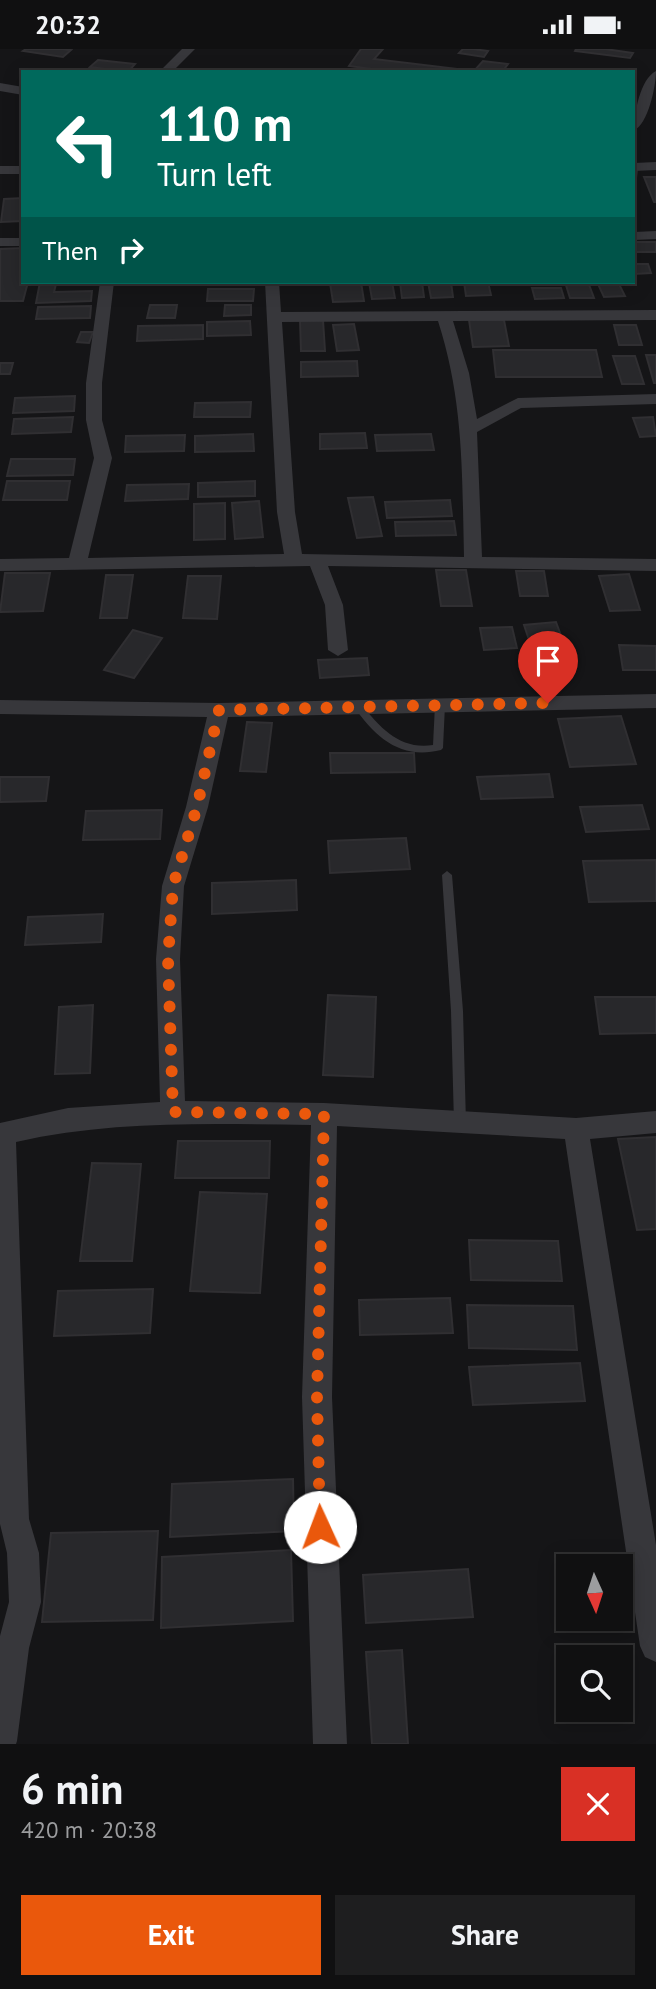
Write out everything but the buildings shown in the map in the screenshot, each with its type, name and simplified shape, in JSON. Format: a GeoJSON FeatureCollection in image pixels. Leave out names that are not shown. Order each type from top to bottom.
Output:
{"type":"FeatureCollection","features":[{"type":"Feature","properties":{"kind":"street"},"geometry":{"type":"LineString","coordinates":[[166,70],[189,49]]}},
{"type":"Feature","properties":{"kind":"street"},"geometry":{"type":"LineString","coordinates":[[635,124],[656,75]]}},
{"type":"Feature","properties":{"kind":"street"},"geometry":{"type":"LineString","coordinates":[[0,87],[21,90]]}},
{"type":"Feature","properties":{"kind":"street"},"geometry":{"type":"LineString","coordinates":[[635,170],[656,166]]}},
{"type":"Feature","properties":{"kind":"street"},"geometry":{"type":"LineString","coordinates":[[0,170],[21,170]]}},
{"type":"Feature","properties":{"kind":"street"},"geometry":{"type":"LineString","coordinates":[[635,236],[656,236]]}},
{"type":"Feature","properties":{"kind":"street"},"geometry":{"type":"LineString","coordinates":[[0,242],[21,242]]}},
{"type":"Feature","properties":{"kind":"street"},"geometry":{"type":"LineString","coordinates":[[77,564],[103,458],[94,420],[94,383],[107,284]]}},
{"type":"Feature","properties":{"kind":"street"},"geometry":{"type":"LineString","coordinates":[[272,284],[286,512],[294,560]]}},
{"type":"Feature","properties":{"kind":"street"},"geometry":{"type":"LineString","coordinates":[[274,317],[656,315]]}},
{"type":"Feature","properties":{"kind":"street"},"geometry":{"type":"LineString","coordinates":[[445,318],[455,343],[469,402],[473,563]]}},
{"type":"Feature","properties":{"kind":"street"},"geometry":{"type":"LineString","coordinates":[[469,402],[656,399]]}},
{"type":"Feature","properties":{"kind":"street"},"geometry":{"type":"LineString","coordinates":[[469,430],[518,403]]}},
{"type":"Feature","properties":{"kind":"street"},"geometry":{"type":"LineString","coordinates":[[0,565],[294,560],[656,565]]}},
{"type":"Feature","properties":{"kind":"street"},"geometry":{"type":"LineString","coordinates":[[317,561],[334,605],[338,650]]}},
{"type":"Feature","properties":{"kind":"street"},"geometry":{"type":"LineString","coordinates":[[0,707],[219,710],[656,701]]}},
{"type":"Feature","properties":{"kind":"street"},"geometry":{"type":"LineString","coordinates":[[173,1112],[168,959],[173,886],[197,807],[219,710]]}},
{"type":"Feature","properties":{"kind":"street"},"geometry":{"type":"LineString","coordinates":[[0,1741],[13,1648],[25,1602],[23,1553],[14,1519],[2,1133],[68,1119],[173,1112],[324,1114],[576,1129],[656,1122]]}},
{"type":"Feature","properties":{"kind":"street"},"geometry":{"type":"LineString","coordinates":[[324,1114],[317,1397],[330,1744]]}},
{"type":"Feature","properties":{"kind":"street"},"geometry":{"type":"LineString","coordinates":[[576,1129],[656,1646]]}},
{"type":"Feature","properties":{"kind":"lane"},"geometry":{"type":"LineString","coordinates":[[359,707],[380,735],[425,751],[438,748],[440,705]]}},
{"type":"Feature","properties":{"kind":"lane"},"geometry":{"type":"LineString","coordinates":[[447,875],[457,1011],[460,1123]]}},
{"type":"Feature","properties":{"kind":"route"},"geometry":{"type":"LineString","coordinates":[[320,1527],[317,1397],[324,1114],[173,1112],[168,959],[173,886],[197,807],[219,710],[548,703]]}}]}
